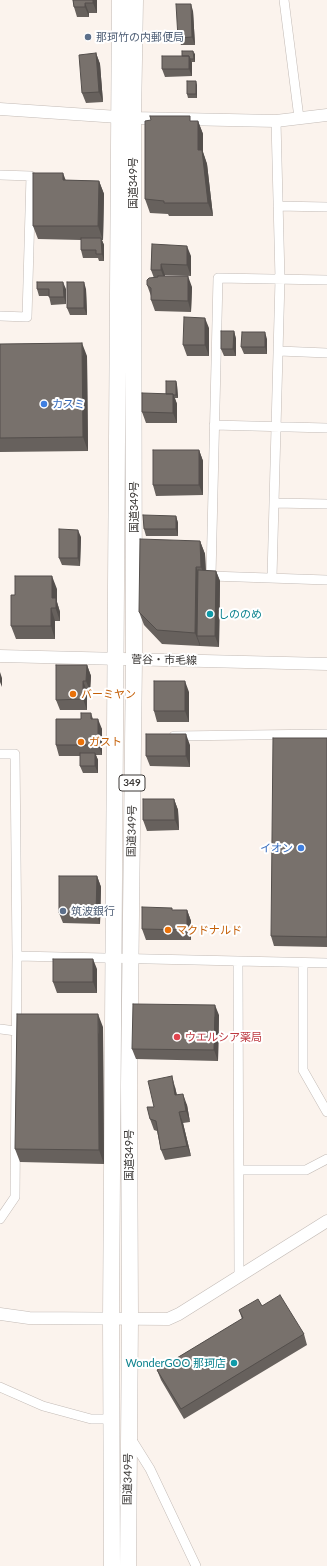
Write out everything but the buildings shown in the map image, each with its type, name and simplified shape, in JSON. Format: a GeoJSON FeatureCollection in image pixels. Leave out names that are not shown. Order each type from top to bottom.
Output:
{"type":"FeatureCollection","features":[{"type":"Feature","properties":{"kind":"highway","name":"国道349号"},"geometry":{"type":"LineString","coordinates":[[120,0],[126,118],[136,736],[130,959],[128,1566]]}},
{"type":"Feature","properties":{"kind":"highway","name":"国道349号"},"geometry":{"type":"LineString","coordinates":[[112,1566],[111,1318],[117,658],[126,118],[135,0]]}},
{"type":"Feature","properties":{"kind":"street"},"geometry":{"type":"LineString","coordinates":[[284,0],[299,118]]}},
{"type":"Feature","properties":{"kind":"street"},"geometry":{"type":"LineString","coordinates":[[0,109],[126,118],[276,121],[327,115]]}},
{"type":"Feature","properties":{"kind":"street"},"geometry":{"type":"LineString","coordinates":[[272,577],[280,279],[276,121]]}},
{"type":"Feature","properties":{"kind":"street"},"geometry":{"type":"LineString","coordinates":[[0,175],[31,176],[27,316],[0,316]]}},
{"type":"Feature","properties":{"kind":"street"},"geometry":{"type":"LineString","coordinates":[[278,206],[327,207]]}},
{"type":"Feature","properties":{"kind":"street"},"geometry":{"type":"LineString","coordinates":[[327,280],[218,278],[211,576],[327,580]]}},
{"type":"Feature","properties":{"kind":"street"},"geometry":{"type":"LineString","coordinates":[[279,351],[327,353]]}},
{"type":"Feature","properties":{"kind":"street"},"geometry":{"type":"LineString","coordinates":[[214,425],[327,428]]}},
{"type":"Feature","properties":{"kind":"street"},"geometry":{"type":"LineString","coordinates":[[274,503],[327,504]]}},
{"type":"Feature","properties":{"kind":"street","name":"菅谷・市毛線"},"geometry":{"type":"LineString","coordinates":[[0,656],[327,664]]}},
{"type":"Feature","properties":{"kind":"street"},"geometry":{"type":"LineString","coordinates":[[164,736],[327,734]]}},
{"type":"Feature","properties":{"kind":"street"},"geometry":{"type":"LineString","coordinates":[[0,754],[15,754],[17,956],[15,1197],[0,1219]]}},
{"type":"Feature","properties":{"kind":"street"},"geometry":{"type":"LineString","coordinates":[[17,956],[327,963]]}},
{"type":"Feature","properties":{"kind":"street"},"geometry":{"type":"LineString","coordinates":[[238,961],[240,1275]]}},
{"type":"Feature","properties":{"kind":"street"},"geometry":{"type":"LineString","coordinates":[[303,963],[303,1070],[327,1112]]}},
{"type":"Feature","properties":{"kind":"street"},"geometry":{"type":"LineString","coordinates":[[0,1029],[16,1031]]}},
{"type":"Feature","properties":{"kind":"street"},"geometry":{"type":"LineString","coordinates":[[239,1170],[306,1170],[327,1159]]}},
{"type":"Feature","properties":{"kind":"street"},"geometry":{"type":"LineString","coordinates":[[0,1314],[28,1318],[168,1319],[179,1314],[327,1221]]}},
{"type":"Feature","properties":{"kind":"street"},"geometry":{"type":"LineString","coordinates":[[0,1387],[43,1406],[90,1419],[111,1419]]}},
{"type":"Feature","properties":{"kind":"street"},"geometry":{"type":"LineString","coordinates":[[129,1435],[150,1469],[196,1566]]}},
{"type":"Feature","properties":{"kind":"place","name":"那珂竹の内郵便局"},"geometry":{"type":"Point","coordinates":[88,37]}},
{"type":"Feature","properties":{"kind":"place","name":"カスミ"},"geometry":{"type":"Point","coordinates":[44,404]}},
{"type":"Feature","properties":{"kind":"place","name":"しののめ"},"geometry":{"type":"Point","coordinates":[210,614]}},
{"type":"Feature","properties":{"kind":"place","name":"バーミヤン"},"geometry":{"type":"Point","coordinates":[73,694]}},
{"type":"Feature","properties":{"kind":"place","name":"ガスト"},"geometry":{"type":"Point","coordinates":[81,742]}},
{"type":"Feature","properties":{"kind":"place","name":"イオン"},"geometry":{"type":"Point","coordinates":[301,848]}},
{"type":"Feature","properties":{"kind":"place","name":"筑波銀行"},"geometry":{"type":"Point","coordinates":[63,911]}},
{"type":"Feature","properties":{"kind":"place","name":"マクドナルド"},"geometry":{"type":"Point","coordinates":[168,930]}},
{"type":"Feature","properties":{"kind":"place","name":"ウエルシア薬局"},"geometry":{"type":"Point","coordinates":[177,1037]}},
{"type":"Feature","properties":{"kind":"place","name":"WonderGOO 那珂店"},"geometry":{"type":"Point","coordinates":[234,1363]}}]}
